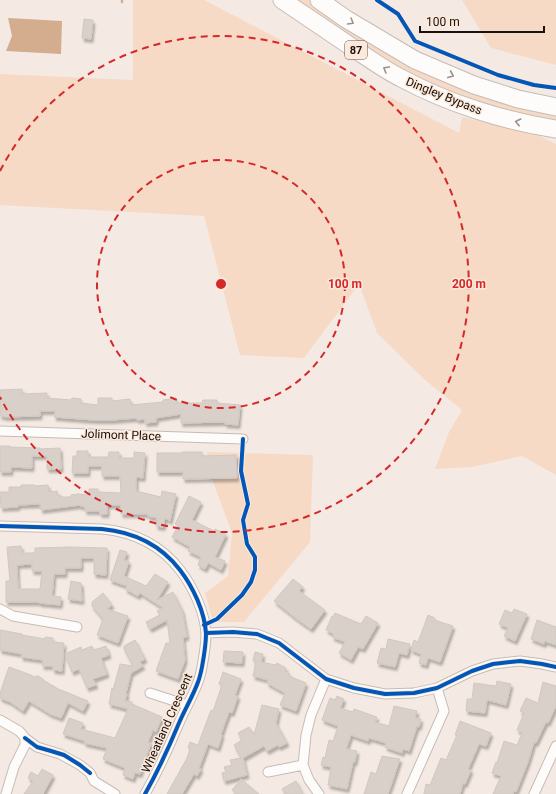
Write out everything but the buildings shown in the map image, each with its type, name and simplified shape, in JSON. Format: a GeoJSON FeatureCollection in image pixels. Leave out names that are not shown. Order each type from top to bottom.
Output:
{"type":"FeatureCollection","features":[{"type":"Feature","properties":{"kind":"highway","name":"Dingley Bypass"},"geometry":{"type":"LineString","coordinates":[[282,0],[375,62],[401,78],[433,94],[501,117],[541,127],[556,129]]}},
{"type":"Feature","properties":{"kind":"highway","name":"Dingley Bypass"},"geometry":{"type":"LineString","coordinates":[[319,0],[346,19],[415,60],[474,85],[518,99],[556,107]]}},
{"type":"Feature","properties":{"kind":"street","name":"Jolimont Place"},"geometry":{"type":"LineString","coordinates":[[0,431],[243,439]]}},
{"type":"Feature","properties":{"kind":"street","name":"Wheatland Crescent"},"geometry":{"type":"LineString","coordinates":[[0,526],[102,529],[129,534],[152,544],[159,549],[184,575],[190,586],[199,606],[206,633],[204,657],[198,681],[157,774],[145,794]]}},
{"type":"Feature","properties":{"kind":"street"},"geometry":{"type":"LineString","coordinates":[[0,609],[13,616],[77,627]]}},
{"type":"Feature","properties":{"kind":"street"},"geometry":{"type":"LineString","coordinates":[[206,633],[232,632],[257,634],[279,643],[326,679],[354,688],[385,694],[414,693],[437,688],[472,670],[493,664],[520,661],[556,667]]}},
{"type":"Feature","properties":{"kind":"street"},"geometry":{"type":"LineString","coordinates":[[319,794],[309,780],[303,765],[306,735],[311,715],[326,679]]}},
{"type":"Feature","properties":{"kind":"street"},"geometry":{"type":"LineString","coordinates":[[407,794],[444,711],[437,688]]}},
{"type":"Feature","properties":{"kind":"street"},"geometry":{"type":"LineString","coordinates":[[150,694],[187,705]]}},
{"type":"Feature","properties":{"kind":"street"},"geometry":{"type":"LineString","coordinates":[[0,720],[19,731],[25,738],[37,747],[60,754],[80,765],[90,773],[94,781],[115,794]]}},
{"type":"Feature","properties":{"kind":"street"},"geometry":{"type":"LineString","coordinates":[[6,794],[14,767],[25,744],[25,738]]}},
{"type":"Feature","properties":{"kind":"street"},"geometry":{"type":"LineString","coordinates":[[534,794],[556,746]]}},
{"type":"Feature","properties":{"kind":"street"},"geometry":{"type":"LineString","coordinates":[[268,772],[303,765]]}},
{"type":"Feature","properties":{"kind":"shaded area"},"geometry":{"type":"Polygon","coordinates":[[[133,0],[204,0],[459,133],[462,117],[537,135],[556,144],[556,475],[522,456],[472,467],[435,469],[449,432],[462,410],[425,380],[377,333],[359,284],[304,358],[240,355],[204,216],[0,205],[0,74],[133,80],[133,0]]]}},
{"type":"Feature","properties":{"kind":"shaded area"},"geometry":{"type":"Polygon","coordinates":[[[294,0],[309,0],[382,48],[556,114],[556,123],[488,106],[436,87],[390,64],[294,0]]]}},
{"type":"Feature","properties":{"kind":"shaded area"},"geometry":{"type":"Polygon","coordinates":[[[462,0],[556,0],[556,65],[491,48],[462,0]]]}},
{"type":"Feature","properties":{"kind":"shaded area"},"geometry":{"type":"Polygon","coordinates":[[[8,18],[62,21],[61,54],[6,51],[12,36],[8,18]]]}},
{"type":"Feature","properties":{"kind":"shaded area"},"geometry":{"type":"Polygon","coordinates":[[[207,452],[313,455],[310,542],[244,622],[213,622],[205,593],[228,576],[232,533],[213,482],[207,452]]]}},
{"type":"Feature","properties":{"kind":"cycle path"},"geometry":{"type":"LineString","coordinates":[[377,0],[398,14],[415,41],[498,75],[534,85],[556,88]]}},
{"type":"Feature","properties":{"kind":"cycle path"},"geometry":{"type":"LineString","coordinates":[[204,625],[217,619],[242,595],[251,582],[255,570],[255,557],[247,544],[243,520],[248,504],[241,471],[243,439]]}},
{"type":"Feature","properties":{"kind":"cycle path"},"geometry":{"type":"LineString","coordinates":[[0,526],[102,529],[135,536],[155,546],[164,553],[180,570],[194,592],[201,609],[206,634],[205,650],[199,680],[145,794]]}},
{"type":"Feature","properties":{"kind":"cycle path"},"geometry":{"type":"LineString","coordinates":[[206,633],[233,632],[257,634],[279,643],[326,679],[354,688],[385,694],[414,693],[437,688],[472,671],[493,664],[520,661],[556,667]]}},
{"type":"Feature","properties":{"kind":"cycle path"},"geometry":{"type":"LineString","coordinates":[[25,738],[37,747],[64,755],[90,773]]}}]}
